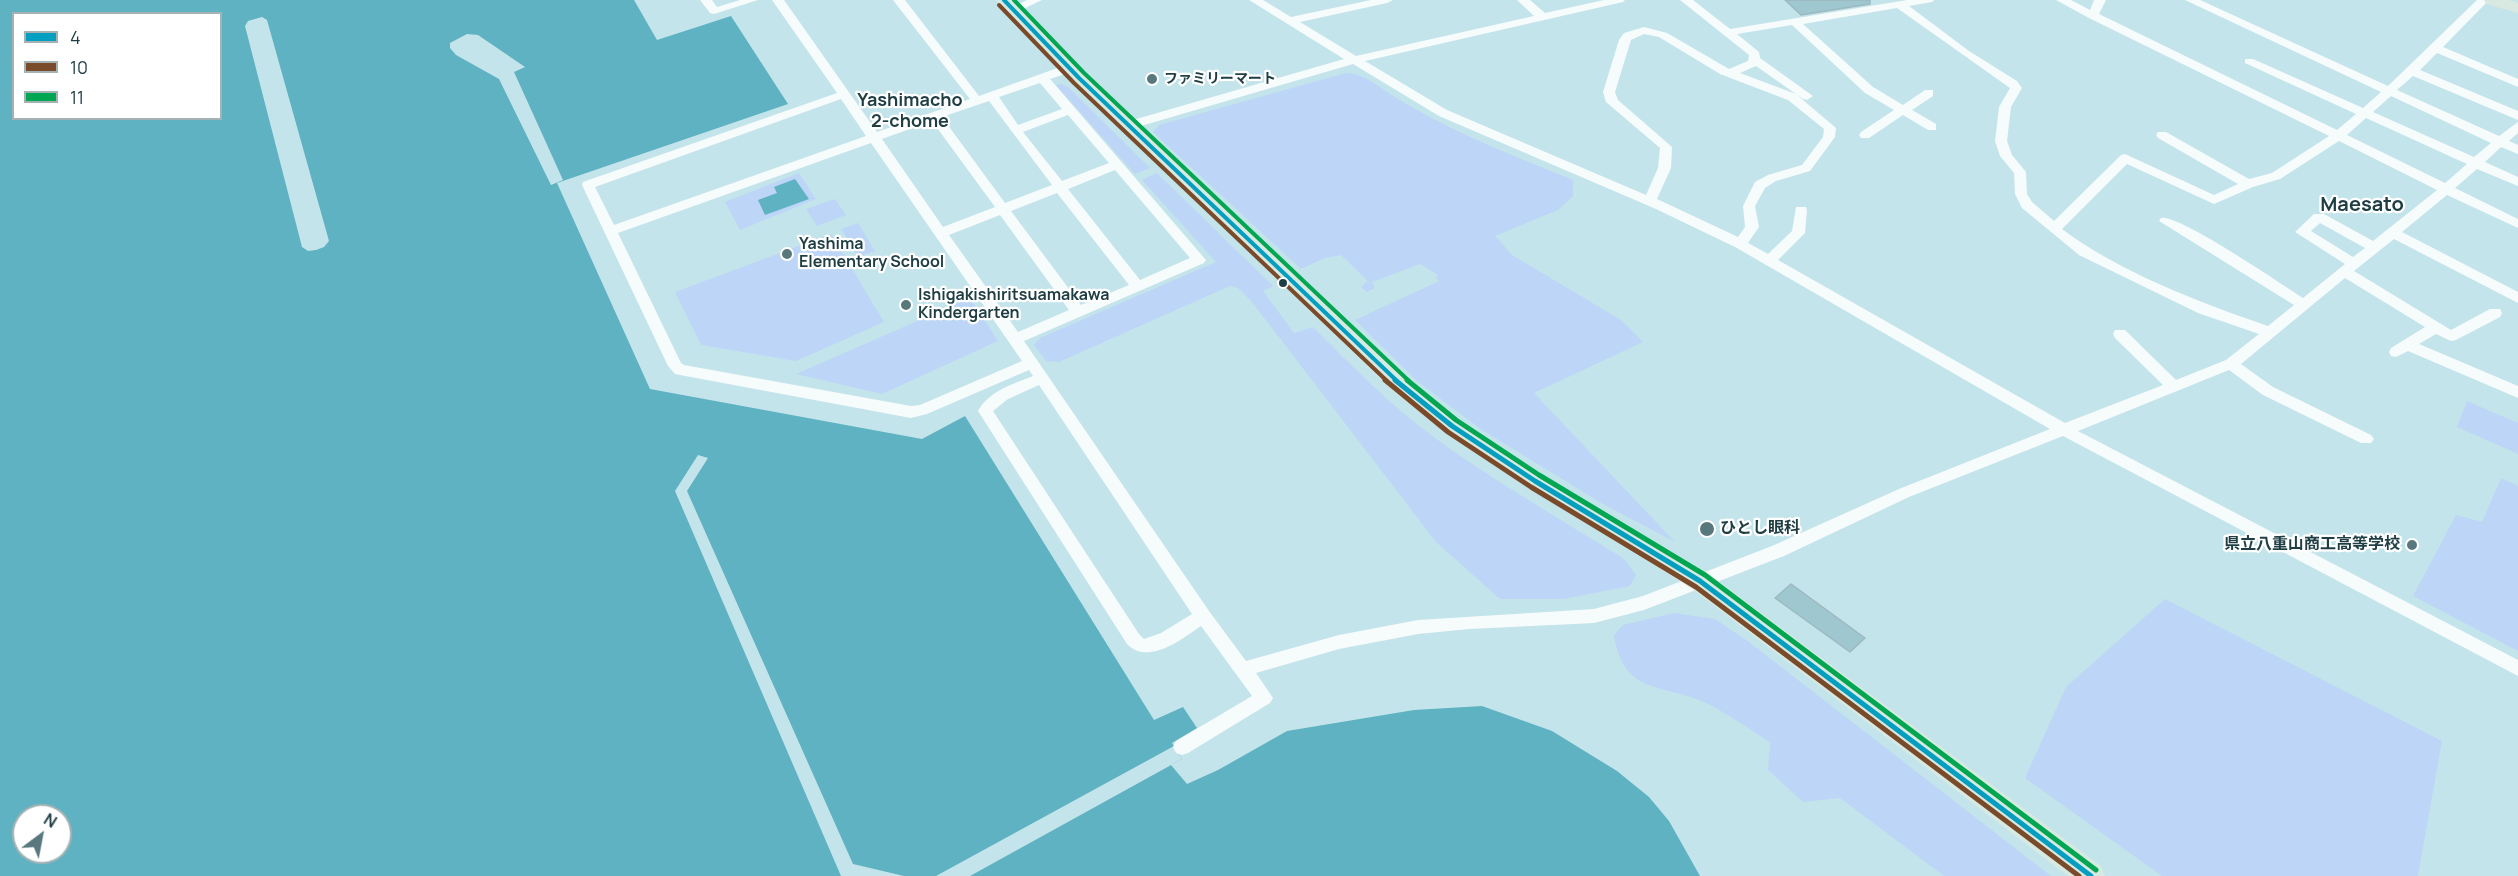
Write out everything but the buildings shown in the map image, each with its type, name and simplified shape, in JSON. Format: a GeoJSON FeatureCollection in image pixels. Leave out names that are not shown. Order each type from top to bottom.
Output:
{"type":"FeatureCollection","features":[{"type":"Feature","properties":{"kind":"highway"},"geometry":{"type":"LineString","coordinates":[[2492,0],[2517,7]]}},
{"type":"Feature","properties":{"kind":"highway"},"geometry":{"type":"LineString","coordinates":[[1009,5],[1070,68],[1321,312],[1400,384],[1452,426],[1535,481],[1700,581],[2091,876]]}},
{"type":"Feature","properties":{"kind":"street"},"geometry":{"type":"LineString","coordinates":[[706,0],[714,11],[752,0]]}},
{"type":"Feature","properties":{"kind":"street"},"geometry":{"type":"LineString","coordinates":[[778,0],[1042,378],[1203,616],[1264,698],[1182,747]]}},
{"type":"Feature","properties":{"kind":"street"},"geometry":{"type":"LineString","coordinates":[[898,0],[977,101]]}},
{"type":"Feature","properties":{"kind":"street"},"geometry":{"type":"LineString","coordinates":[[1009,5],[1036,0]]}},
{"type":"Feature","properties":{"kind":"street"},"geometry":{"type":"LineString","coordinates":[[1255,0],[1417,99],[1477,129],[1649,201],[1740,244],[2062,429],[2518,668]]}},
{"type":"Feature","properties":{"kind":"street"},"geometry":{"type":"LineString","coordinates":[[1288,21],[1357,3],[1387,0]]}},
{"type":"Feature","properties":{"kind":"street"},"geometry":{"type":"LineString","coordinates":[[1523,0],[1543,18]]}},
{"type":"Feature","properties":{"kind":"street"},"geometry":{"type":"LineString","coordinates":[[1130,124],[1353,60],[1619,0]]}},
{"type":"Feature","properties":{"kind":"street"},"geometry":{"type":"LineString","coordinates":[[1686,0],[1730,32],[1755,54],[1755,60],[1750,66],[1729,73]]}},
{"type":"Feature","properties":{"kind":"street"},"geometry":{"type":"LineString","coordinates":[[1730,32],[1795,22],[1882,3],[1900,4],[1928,0]]}},
{"type":"Feature","properties":{"kind":"street"},"geometry":{"type":"LineString","coordinates":[[2062,0],[2518,224]]}},
{"type":"Feature","properties":{"kind":"street"},"geometry":{"type":"LineString","coordinates":[[2093,16],[2100,0]]}},
{"type":"Feature","properties":{"kind":"street"},"geometry":{"type":"LineString","coordinates":[[2191,0],[2518,150]]}},
{"type":"Feature","properties":{"kind":"street"},"geometry":{"type":"LineString","coordinates":[[2054,229],[2125,158],[2214,200],[2248,184],[2276,176],[2339,135],[2412,71],[2482,0]]}},
{"type":"Feature","properties":{"kind":"street"},"geometry":{"type":"LineString","coordinates":[[1900,4],[1965,53],[2013,84],[2015,91],[2006,107],[2001,141],[2006,156],[2020,172],[2021,194],[2027,205],[2054,229],[2084,252],[2203,309],[2270,332]]}},
{"type":"Feature","properties":{"kind":"street"},"geometry":{"type":"LineString","coordinates":[[1795,22],[1869,90],[1932,128]]}},
{"type":"Feature","properties":{"kind":"street"},"geometry":{"type":"LineString","coordinates":[[1649,201],[1656,190],[1667,153],[1664,144],[1609,98],[1625,40],[1636,31],[1656,32],[1729,73],[1792,97],[1827,124],[1830,132],[1819,154],[1806,168],[1772,178],[1760,185],[1749,206],[1752,228],[1740,244]]}},
{"type":"Feature","properties":{"kind":"street"},"geometry":{"type":"LineString","coordinates":[[2435,48],[2518,84]]}},
{"type":"Feature","properties":{"kind":"street"},"geometry":{"type":"LineString","coordinates":[[1755,60],[1812,100]]}},
{"type":"Feature","properties":{"kind":"street"},"geometry":{"type":"LineString","coordinates":[[2249,61],[2518,182]]}},
{"type":"Feature","properties":{"kind":"street"},"geometry":{"type":"LineString","coordinates":[[610,231],[1070,68]]}},
{"type":"Feature","properties":{"kind":"street"},"geometry":{"type":"LineString","coordinates":[[2412,71],[2518,116]]}},
{"type":"Feature","properties":{"kind":"street"},"geometry":{"type":"LineString","coordinates":[[1015,339],[1199,260],[1046,82]]}},
{"type":"Feature","properties":{"kind":"street"},"geometry":{"type":"LineString","coordinates":[[1865,135],[1929,93]]}},
{"type":"Feature","properties":{"kind":"street"},"geometry":{"type":"LineString","coordinates":[[844,94],[588,185],[675,366],[680,370],[910,411],[922,410],[1031,363]]}},
{"type":"Feature","properties":{"kind":"street"},"geometry":{"type":"LineString","coordinates":[[992,96],[1137,286]]}},
{"type":"Feature","properties":{"kind":"street"},"geometry":{"type":"LineString","coordinates":[[1016,130],[1070,110]]}},
{"type":"Feature","properties":{"kind":"street"},"geometry":{"type":"LineString","coordinates":[[935,116],[1078,312]]}},
{"type":"Feature","properties":{"kind":"street"},"geometry":{"type":"LineString","coordinates":[[1244,669],[1339,642],[1418,627],[1594,616],[1644,603],[1748,564],[1904,493],[2231,364],[2446,189],[2518,126]]}},
{"type":"Feature","properties":{"kind":"street"},"geometry":{"type":"LineString","coordinates":[[2162,135],[2248,184]]}},
{"type":"Feature","properties":{"kind":"street"},"geometry":{"type":"LineString","coordinates":[[940,233],[1117,165]]}},
{"type":"Feature","properties":{"kind":"street"},"geometry":{"type":"LineString","coordinates":[[1770,260],[1798,233],[1801,210]]}},
{"type":"Feature","properties":{"kind":"street"},"geometry":{"type":"LineString","coordinates":[[2373,247],[2319,217],[2302,232],[2348,267],[2451,336],[2495,313]]}},
{"type":"Feature","properties":{"kind":"street"},"geometry":{"type":"LineString","coordinates":[[2166,221],[2213,247],[2303,304]]}},
{"type":"Feature","properties":{"kind":"street"},"geometry":{"type":"LineString","coordinates":[[2392,232],[2518,298]]}},
{"type":"Feature","properties":{"kind":"street"},"geometry":{"type":"LineString","coordinates":[[2436,327],[2402,348],[2518,392]]}},
{"type":"Feature","properties":{"kind":"street"},"geometry":{"type":"LineString","coordinates":[[2120,334],[2173,386]]}},
{"type":"Feature","properties":{"kind":"street"},"geometry":{"type":"LineString","coordinates":[[2231,364],[2268,391],[2366,439]]}},
{"type":"Feature","properties":{"kind":"street"},"geometry":{"type":"LineString","coordinates":[[1042,378],[998,398],[990,404],[986,411],[1133,639],[1138,644],[1146,646],[1156,643],[1203,616]]}},
{"type":"Feature","properties":{"kind":"shaded area"},"geometry":{"type":"Polygon","coordinates":[[[0,0],[634,0],[657,40],[731,16],[788,104],[557,183],[650,389],[922,439],[965,416],[1154,720],[1183,707],[1197,728],[1172,743],[1182,759],[1171,765],[1187,784],[1218,770],[1287,731],[1414,710],[1482,706],[1552,731],[1617,771],[1649,797],[1669,821],[1700,876],[0,876],[0,0]]]}},
{"type":"Feature","properties":{"kind":"shaded area"},"geometry":{"type":"Polygon","coordinates":[[[1346,73],[1365,78],[1416,110],[1460,132],[1573,180],[1573,196],[1558,210],[1495,236],[1512,255],[1621,320],[1643,342],[1534,393],[1675,542],[1603,504],[1482,430],[1417,381],[1355,320],[1439,281],[1436,277],[1438,275],[1420,264],[1372,282],[1375,288],[1367,292],[1361,287],[1368,281],[1341,255],[1325,258],[1301,269],[1153,132],[1159,125],[1346,73]]]}},
{"type":"Feature","properties":{"kind":"shaded area"},"geometry":{"type":"Polygon","coordinates":[[[1062,84],[1068,87],[1150,168],[1135,174],[1056,85],[1062,84]]]}},
{"type":"Feature","properties":{"kind":"shaded area"},"geometry":{"type":"Polygon","coordinates":[[[799,173],[816,199],[740,230],[725,202],[799,173]]]}},
{"type":"Feature","properties":{"kind":"shaded area"},"geometry":{"type":"Polygon","coordinates":[[[1157,173],[1273,286],[1263,291],[1294,333],[1313,327],[1387,399],[1435,438],[1505,485],[1624,559],[1636,575],[1630,586],[1564,599],[1500,599],[1436,542],[1252,302],[1238,288],[1230,286],[1059,362],[1046,361],[1034,345],[1040,338],[1216,262],[1142,180],[1157,173]]]}},
{"type":"Feature","properties":{"kind":"shaded area"},"geometry":{"type":"Polygon","coordinates":[[[795,179],[809,199],[765,215],[758,200],[777,193],[774,187],[795,179]]]}},
{"type":"Feature","properties":{"kind":"shaded area"},"geometry":{"type":"Polygon","coordinates":[[[835,199],[846,215],[817,226],[806,209],[835,199]]]}},
{"type":"Feature","properties":{"kind":"shaded area"},"geometry":{"type":"Polygon","coordinates":[[[858,223],[875,251],[858,257],[841,229],[858,223]]]}},
{"type":"Feature","properties":{"kind":"shaded area"},"geometry":{"type":"Polygon","coordinates":[[[831,234],[884,322],[796,361],[701,345],[675,292],[831,234]]]}},
{"type":"Feature","properties":{"kind":"shaded area"},"geometry":{"type":"Polygon","coordinates":[[[970,298],[998,341],[882,394],[796,374],[970,298]]]}},
{"type":"Feature","properties":{"kind":"shaded area"},"geometry":{"type":"Polygon","coordinates":[[[2467,401],[2518,423],[2518,454],[2457,427],[2467,401]]]}},
{"type":"Feature","properties":{"kind":"shaded area"},"geometry":{"type":"Polygon","coordinates":[[[2501,478],[2518,486],[2518,651],[2413,596],[2456,515],[2482,522],[2501,478]]]}},
{"type":"Feature","properties":{"kind":"shaded area"},"geometry":{"type":"Polygon","coordinates":[[[2165,599],[2442,741],[2418,876],[2162,876],[2025,778],[2066,687],[2165,599]]]}},
{"type":"Feature","properties":{"kind":"shaded area"},"geometry":{"type":"Polygon","coordinates":[[[1674,613],[1715,619],[1749,642],[2051,876],[1944,876],[1840,798],[1803,802],[1768,770],[1770,742],[1706,703],[1647,684],[1626,669],[1619,655],[1614,635],[1623,625],[1674,613]]]}},
{"type":"Feature","properties":{"kind":"pier"},"geometry":{"type":"Polygon","coordinates":[[[262,17],[267,20],[329,241],[324,247],[316,250],[308,251],[302,247],[245,26],[248,21],[262,17]]]}},
{"type":"Feature","properties":{"kind":"pier"},"geometry":{"type":"Polygon","coordinates":[[[467,34],[478,35],[525,67],[514,72],[563,180],[551,185],[499,79],[456,55],[450,48],[450,43],[467,34]]]}},
{"type":"Feature","properties":{"kind":"pier"},"geometry":{"type":"Polygon","coordinates":[[[698,455],[708,458],[687,491],[853,864],[904,876],[841,876],[675,491],[698,455]]]}},
{"type":"Feature","properties":{"kind":"pier"},"geometry":{"type":"Polygon","coordinates":[[[1174,746],[1182,759],[970,876],[936,876],[1174,746]]]}},
{"type":"Feature","properties":{"kind":"transit line","name":"4"},"geometry":{"type":"LineString","coordinates":[[1004,0],[1079,78],[1400,384],[1452,426],[1535,481],[1700,581],[2091,876]]}},
{"type":"Feature","properties":{"kind":"transit line","name":"11"},"geometry":{"type":"LineString","coordinates":[[1014,0],[1084,73],[1405,378],[1456,420],[1539,475],[1705,575],[2096,870]]}},
{"type":"Feature","properties":{"kind":"transit line","name":"10"},"geometry":{"type":"LineString","coordinates":[[999,5],[1074,83],[1395,389],[1448,432],[1531,487],[1696,587],[2079,876]]}},
{"type":"Feature","properties":{"kind":"place","name":"ファミリーマート"},"geometry":{"type":"Point","coordinates":[1152,79]}},
{"type":"Feature","properties":{"kind":"place","name":"Yashima Elementary School"},"geometry":{"type":"Point","coordinates":[787,254]}},
{"type":"Feature","properties":{"kind":"place","name":"Ishigakishiritsuamakawa Kindergarten"},"geometry":{"type":"Point","coordinates":[906,305]}},
{"type":"Feature","properties":{"kind":"place","name":"ひとし眼科"},"geometry":{"type":"Point","coordinates":[1707,529]}},
{"type":"Feature","properties":{"kind":"place","name":"県立八重山商工高等学校"},"geometry":{"type":"Point","coordinates":[2412,545]}},
{"type":"Feature","properties":{"kind":"district","name":"Yashimacho 2-chome"},"geometry":{"type":"Point","coordinates":[910,111]}},
{"type":"Feature","properties":{"kind":"district","name":"Maesato"},"geometry":{"type":"Point","coordinates":[2362,205]}}]}
